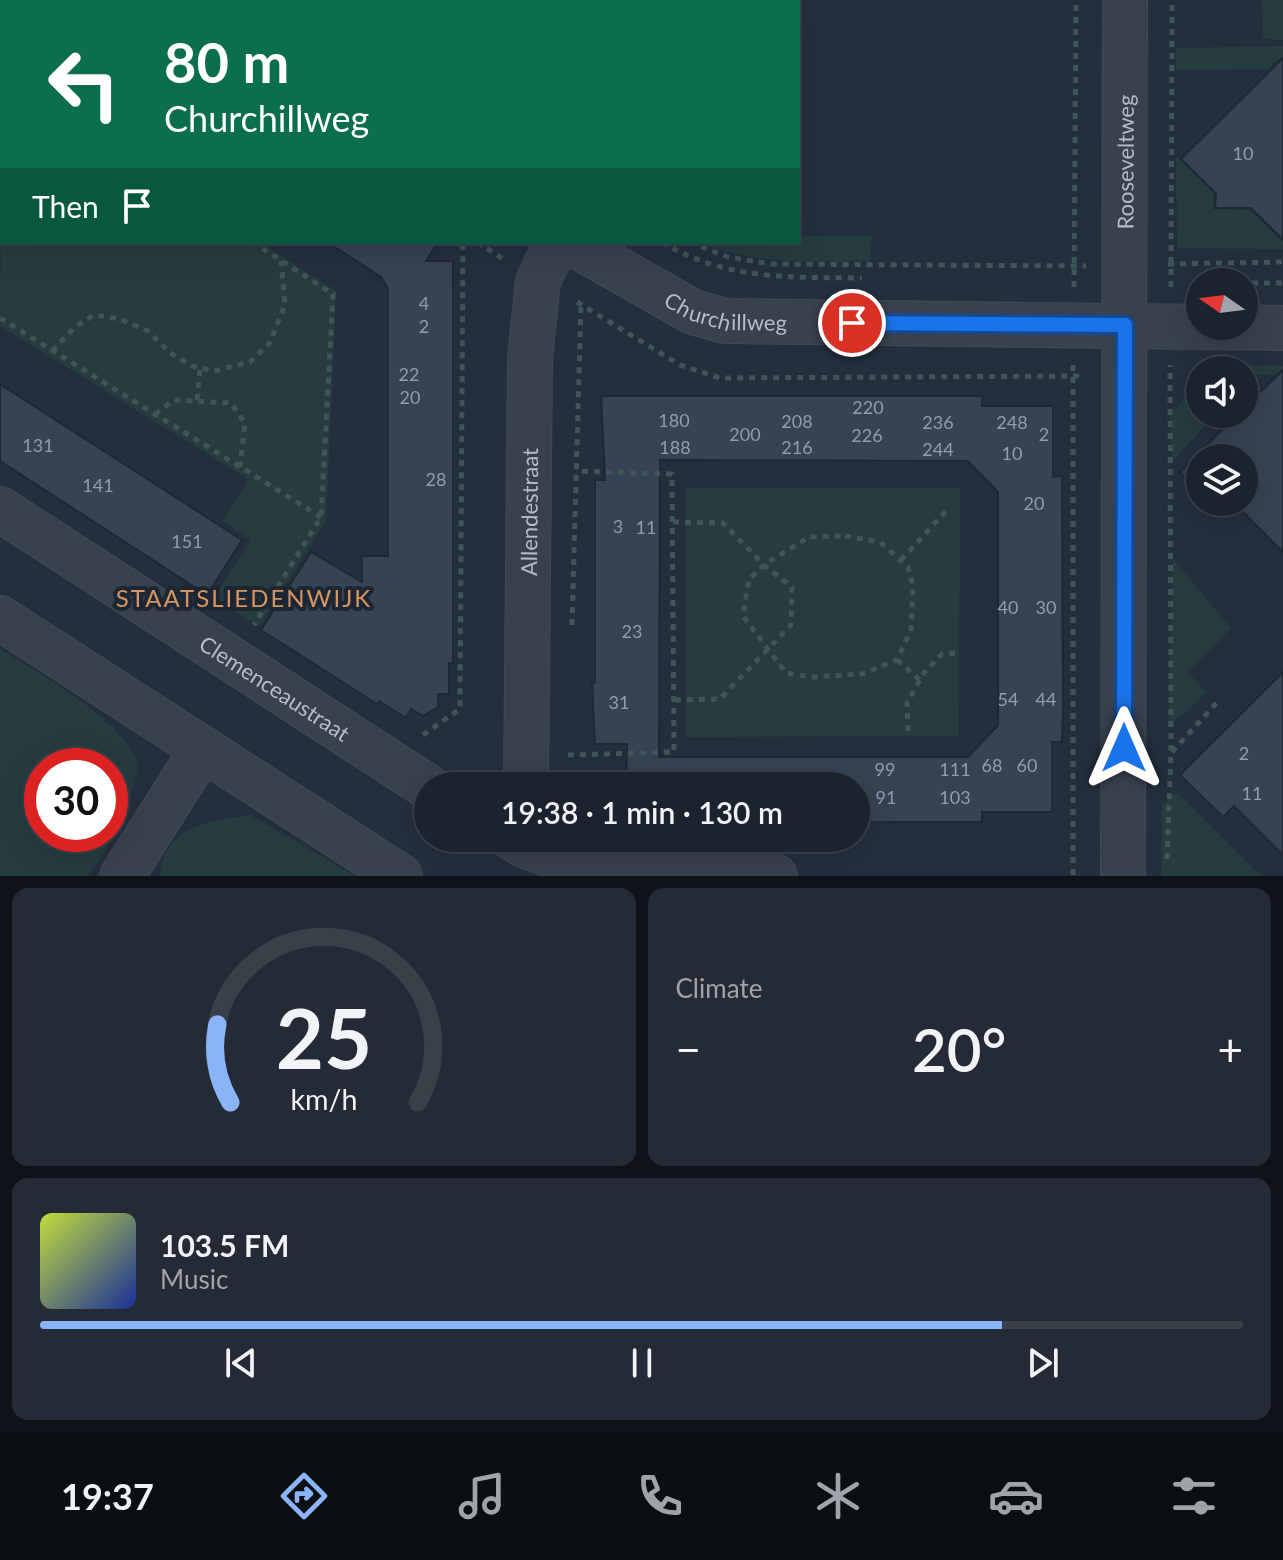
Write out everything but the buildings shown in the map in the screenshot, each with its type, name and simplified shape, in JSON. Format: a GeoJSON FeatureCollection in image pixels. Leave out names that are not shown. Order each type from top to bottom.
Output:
{"type":"FeatureCollection","features":[{"type":"Feature","properties":{"kind":"street","name":"Rooseveltweg"},"geometry":{"type":"LineString","coordinates":[[1123,876],[1125,0]]}},
{"type":"Feature","properties":{"kind":"street","name":"Allendestraat"},"geometry":{"type":"LineString","coordinates":[[526,772],[530,359],[538,281],[556,244]]}},
{"type":"Feature","properties":{"kind":"street","name":"Churchillweg"},"geometry":{"type":"LineString","coordinates":[[574,244],[693,312],[725,321],[1073,325],[1126,291],[1170,326],[1283,328]]}},
{"type":"Feature","properties":{"kind":"street","name":"Clemenceaustraat"},"geometry":{"type":"LineString","coordinates":[[0,509],[414,778]]}},
{"type":"Feature","properties":{"kind":"street"},"geometry":{"type":"LineString","coordinates":[[0,618],[400,876]]}},
{"type":"Feature","properties":{"kind":"street"},"geometry":{"type":"LineString","coordinates":[[122,876],[142,858],[202,750]]}},
{"type":"Feature","properties":{"kind":"street"},"geometry":{"type":"LineString","coordinates":[[548,852],[600,873],[775,876]]}},
{"type":"Feature","properties":{"kind":"path"},"geometry":{"type":"LineString","coordinates":[[1073,876],[1076,0]]}},
{"type":"Feature","properties":{"kind":"path"},"geometry":{"type":"LineString","coordinates":[[1167,861],[1171,753],[1172,0]]}},
{"type":"Feature","properties":{"kind":"path"},"geometry":{"type":"LineString","coordinates":[[232,660],[321,517],[333,294],[255,244]]}},
{"type":"Feature","properties":{"kind":"path"},"geometry":{"type":"LineString","coordinates":[[386,760],[460,709],[463,244]]}},
{"type":"Feature","properties":{"kind":"path","name":"Churchillweg"},"geometry":{"type":"LineString","coordinates":[[666,244],[721,270],[767,277],[874,279]]}},
{"type":"Feature","properties":{"kind":"path"},"geometry":{"type":"LineString","coordinates":[[695,244],[728,257],[771,264],[1073,266],[1126,291]]}},
{"type":"Feature","properties":{"kind":"path"},"geometry":{"type":"LineString","coordinates":[[52,351],[76,326],[94,315],[120,319],[148,331],[169,352],[200,368],[214,371],[250,362],[269,344],[285,305],[281,261]]}},
{"type":"Feature","properties":{"kind":"path"},"geometry":{"type":"LineString","coordinates":[[1074,282],[1126,291],[1171,264],[1283,262]]}},
{"type":"Feature","properties":{"kind":"path"},"geometry":{"type":"LineString","coordinates":[[1258,283],[1283,283]]}},
{"type":"Feature","properties":{"kind":"path"},"geometry":{"type":"LineString","coordinates":[[572,629],[581,304]]}},
{"type":"Feature","properties":{"kind":"path"},"geometry":{"type":"LineString","coordinates":[[0,318],[321,517]]}},
{"type":"Feature","properties":{"kind":"path"},"geometry":{"type":"LineString","coordinates":[[197,400],[200,368]]}},
{"type":"Feature","properties":{"kind":"path"},"geometry":{"type":"LineString","coordinates":[[155,414],[174,400],[231,403],[245,423],[240,467]]}},
{"type":"Feature","properties":{"kind":"path"},"geometry":{"type":"LineString","coordinates":[[568,770],[568,755],[674,752],[672,474],[576,471]]}},
{"type":"Feature","properties":{"kind":"path"},"geometry":{"type":"LineString","coordinates":[[901,560],[946,511]]}},
{"type":"Feature","properties":{"kind":"path"},"geometry":{"type":"LineString","coordinates":[[673,522],[723,523],[764,565],[792,587],[791,625],[720,699],[674,700]]}},
{"type":"Feature","properties":{"kind":"path"},"geometry":{"type":"LineString","coordinates":[[845,536],[880,542],[901,560],[908,567],[913,586],[911,630],[897,660],[862,674],[812,677],[786,673],[743,616],[749,579],[764,565],[809,537],[845,536]]}},
{"type":"Feature","properties":{"kind":"path"},"geometry":{"type":"LineString","coordinates":[[908,731],[907,703],[920,680],[942,654],[955,653]]}},
{"type":"Feature","properties":{"kind":"path"},"geometry":{"type":"LineString","coordinates":[[897,660],[920,680]]}},
{"type":"Feature","properties":{"kind":"path"},"geometry":{"type":"LineString","coordinates":[[1171,753],[1219,700]]}},
{"type":"Feature","properties":{"kind":"green space"},"geometry":{"type":"Polygon","coordinates":[[[1262,0],[1283,0],[1283,40],[1263,39],[1262,0]]]}},
{"type":"Feature","properties":{"kind":"green space"},"geometry":{"type":"Polygon","coordinates":[[[1283,46],[1283,63],[1279,59],[1268,69],[1176,70],[1176,48],[1283,46]]]}},
{"type":"Feature","properties":{"kind":"green space"},"geometry":{"type":"Polygon","coordinates":[[[1176,156],[1214,194],[1213,209],[1250,210],[1279,238],[1283,235],[1283,249],[1177,248],[1176,156]]]}},
{"type":"Feature","properties":{"kind":"green space"},"geometry":{"type":"Polygon","coordinates":[[[800,236],[872,236],[870,261],[763,259],[706,244],[800,244],[800,236]]]}},
{"type":"Feature","properties":{"kind":"green space"},"geometry":{"type":"Polygon","coordinates":[[[1,244],[263,244],[336,291],[326,521],[259,627],[214,598],[250,540],[223,521],[248,479],[0,326],[1,244]]]}},
{"type":"Feature","properties":{"kind":"green space"},"geometry":{"type":"Polygon","coordinates":[[[1258,366],[1283,366],[1283,376],[1258,374],[1258,366]]]}},
{"type":"Feature","properties":{"kind":"green space"},"geometry":{"type":"Polygon","coordinates":[[[1186,396],[1186,428],[1203,428],[1172,462],[1170,414],[1186,396]]]}},
{"type":"Feature","properties":{"kind":"green space"},"geometry":{"type":"Polygon","coordinates":[[[686,488],[960,488],[959,736],[686,737],[686,488]]]}},
{"type":"Feature","properties":{"kind":"green space"},"geometry":{"type":"Polygon","coordinates":[[[1173,559],[1231,628],[1188,672],[1206,693],[1168,728],[1173,559]]]}},
{"type":"Feature","properties":{"kind":"green space"},"geometry":{"type":"Polygon","coordinates":[[[0,649],[101,716],[132,750],[138,766],[128,804],[128,748],[24,748],[24,852],[104,852],[88,876],[0,876],[0,649]]]}},
{"type":"Feature","properties":{"kind":"green space"},"geometry":{"type":"Polygon","coordinates":[[[1177,792],[1261,876],[1161,876],[1162,805],[1177,792]]]}},
{"type":"Feature","properties":{"kind":"green space"},"geometry":{"type":"Polygon","coordinates":[[[250,815],[355,876],[160,876],[164,859],[180,836],[205,824],[250,815]]]}},
{"type":"Feature","properties":{"kind":"district","name":"STAATSLIEDENWIJK"},"geometry":{"type":"Point","coordinates":[244,597]}},
{"type":"Feature","properties":{"kind":"route"},"geometry":{"type":"LineString","coordinates":[[852,323],[1125,325],[1124,748]]}}]}
